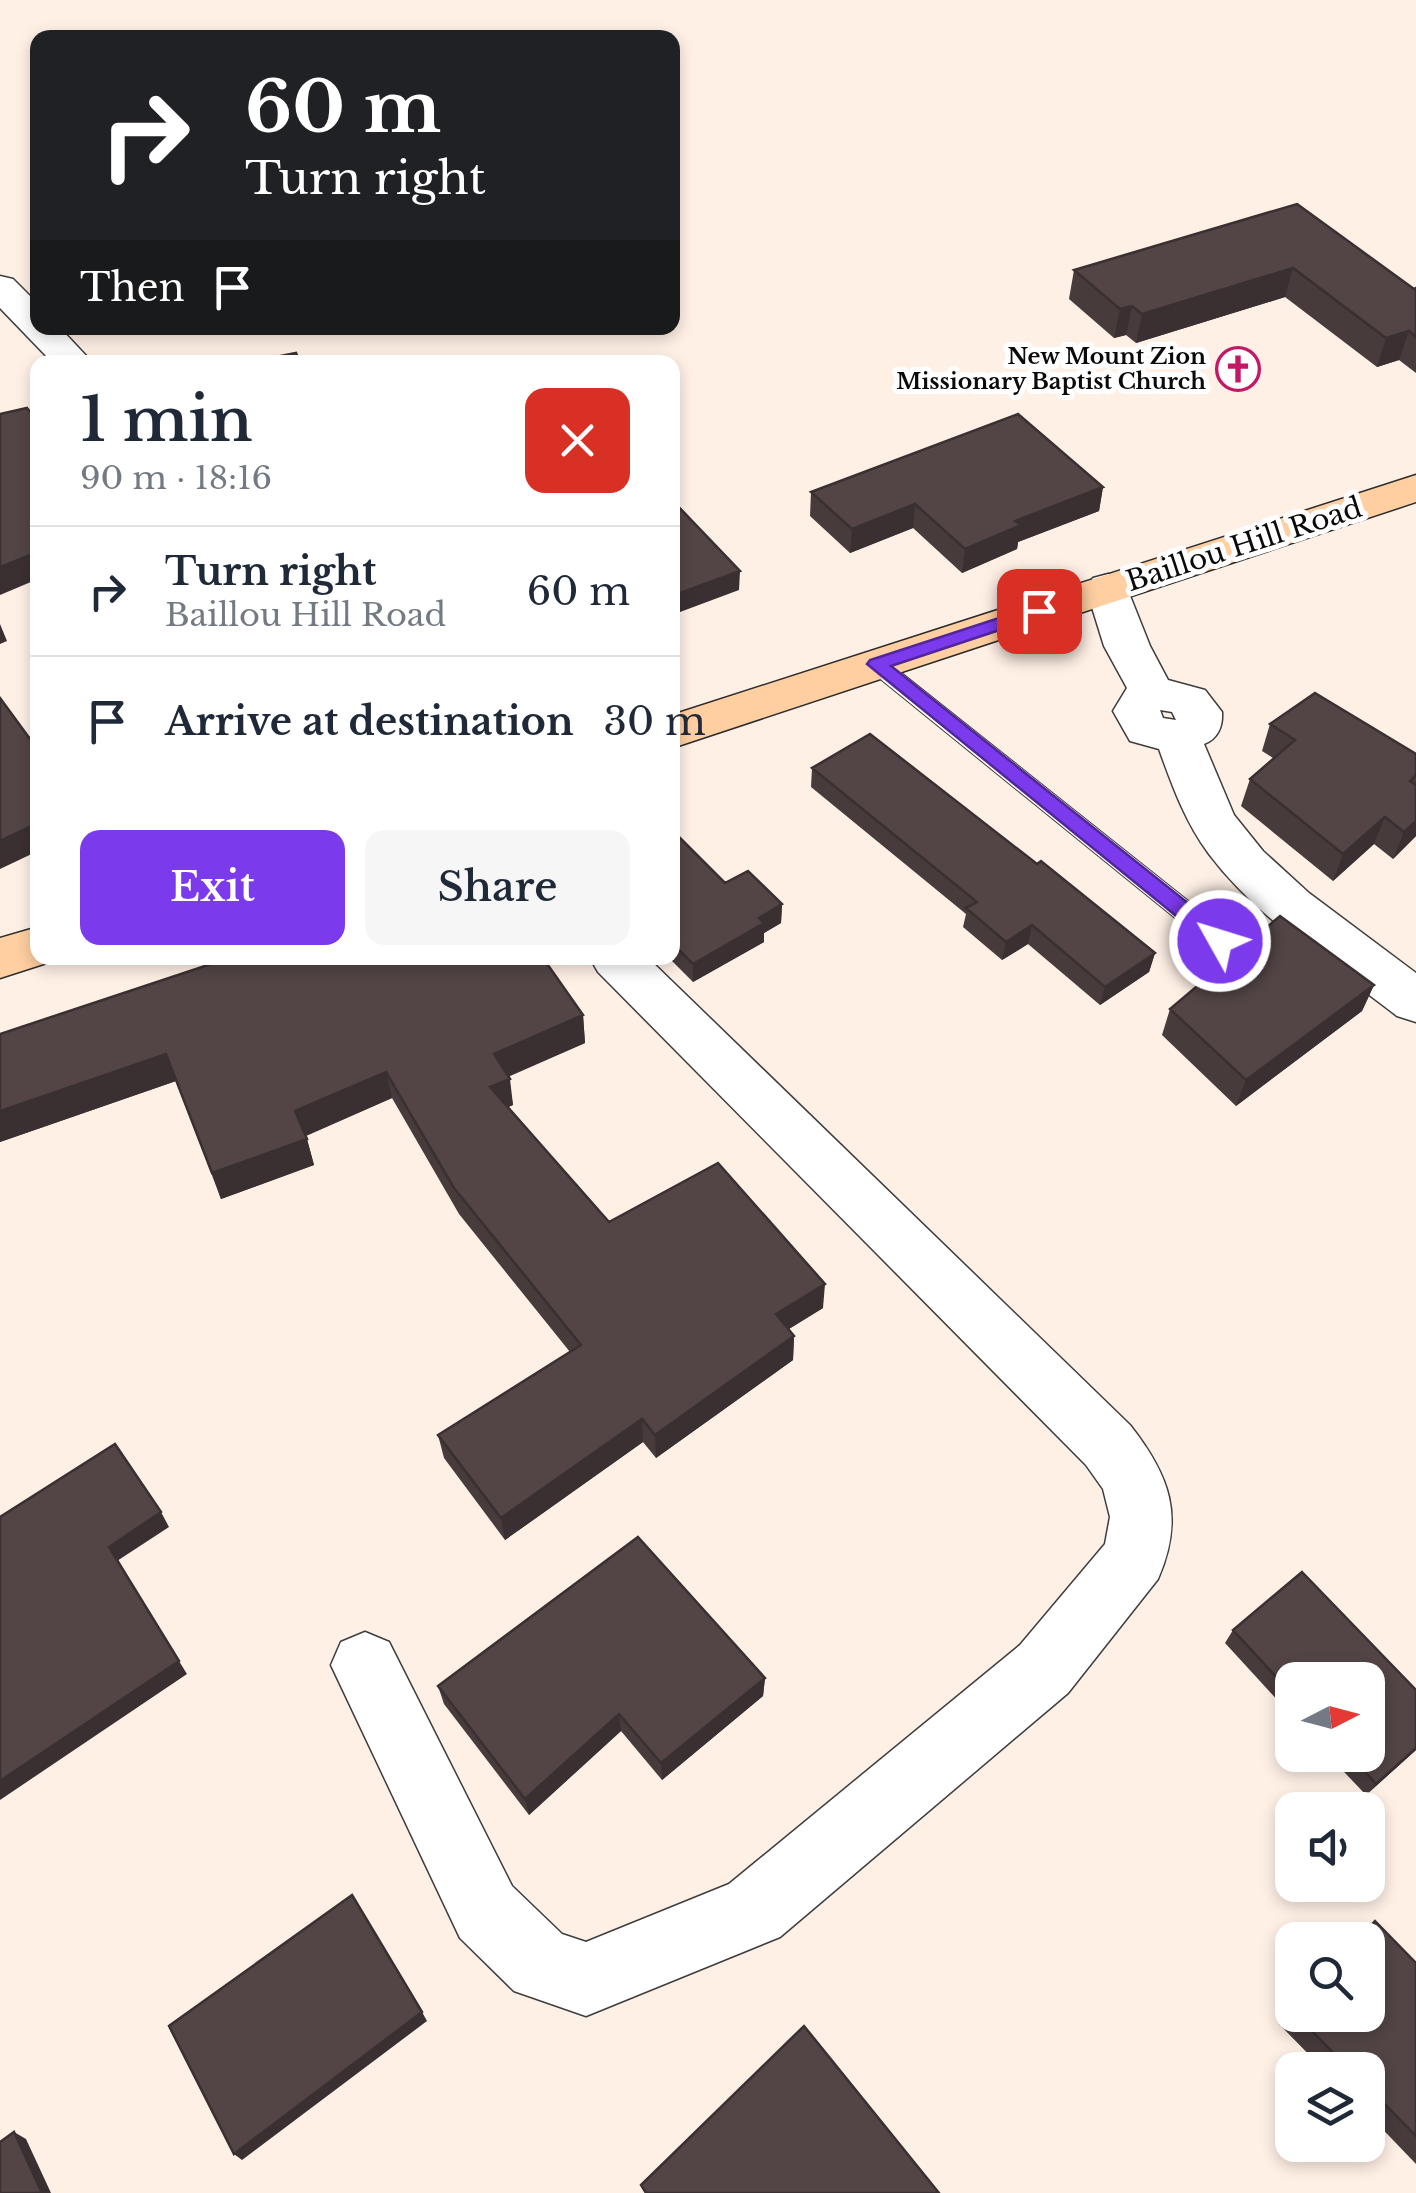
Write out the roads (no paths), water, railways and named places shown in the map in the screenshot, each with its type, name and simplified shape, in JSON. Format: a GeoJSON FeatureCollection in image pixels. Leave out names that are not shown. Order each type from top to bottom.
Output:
{"type":"FeatureCollection","features":[{"type":"Feature","properties":{"kind":"main road","name":"Baillou Hill Road"},"geometry":{"type":"LineString","coordinates":[[680,729],[1416,488]]}},
{"type":"Feature","properties":{"kind":"main road"},"geometry":{"type":"LineString","coordinates":[[0,958],[30,949]]}},
{"type":"Feature","properties":{"kind":"street"},"geometry":{"type":"LineString","coordinates":[[0,287],[30,319]]}},
{"type":"Feature","properties":{"kind":"street"},"geometry":{"type":"LineString","coordinates":[[46,335],[66,355]]}},
{"type":"Feature","properties":{"kind":"street"},"geometry":{"type":"LineString","coordinates":[[1108,588],[1127,646],[1153,694],[1142,700],[1136,712],[1139,721],[1162,736],[1178,737],[1204,806],[1227,842],[1267,884],[1416,1002]]}},
{"type":"Feature","properties":{"kind":"street"},"geometry":{"type":"LineString","coordinates":[[364,1666],[486,1912],[540,1965],[586,1979],[754,1910],[1044,1669],[1135,1557],[1142,1517],[1136,1490],[1132,1477],[1108,1445],[623,965]]}},
{"type":"Feature","properties":{"kind":"lane"},"geometry":{"type":"LineString","coordinates":[[876,664],[1220,941]]}},
{"type":"Feature","properties":{"kind":"place","name":"New Mount Zion Missionary Baptist Church"},"geometry":{"type":"Point","coordinates":[1238,369]}}]}
